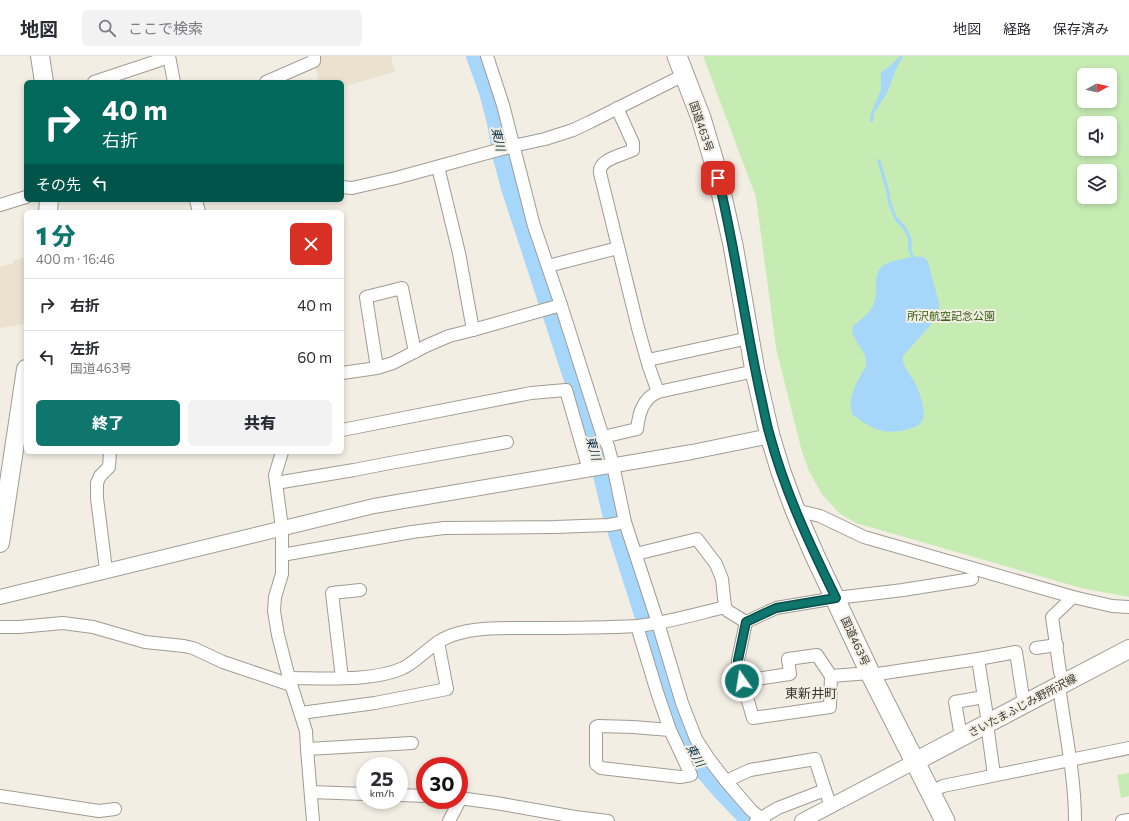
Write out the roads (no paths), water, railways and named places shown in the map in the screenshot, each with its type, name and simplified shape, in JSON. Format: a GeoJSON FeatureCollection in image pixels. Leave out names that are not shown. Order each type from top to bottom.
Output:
{"type":"FeatureCollection","features":[{"type":"Feature","properties":{"kind":"highway","name":"国道463号"},"geometry":{"type":"LineString","coordinates":[[677,56],[701,118],[715,165],[733,245],[755,371],[770,436],[795,510],[871,674],[945,821]]}},
{"type":"Feature","properties":{"kind":"main road"},"geometry":{"type":"LineString","coordinates":[[40,56],[44,80]]}},
{"type":"Feature","properties":{"kind":"main road"},"geometry":{"type":"LineString","coordinates":[[0,543],[24,382]]}},
{"type":"Feature","properties":{"kind":"main road","name":"さいたまふじみ野所沢線"},"geometry":{"type":"LineString","coordinates":[[916,762],[1129,649]]}},
{"type":"Feature","properties":{"kind":"street"},"geometry":{"type":"LineString","coordinates":[[100,80],[169,56],[174,80]]}},
{"type":"Feature","properties":{"kind":"street"},"geometry":{"type":"LineString","coordinates":[[271,80],[314,61],[314,56]]}},
{"type":"Feature","properties":{"kind":"street"},"geometry":{"type":"LineString","coordinates":[[488,56],[503,104],[505,149],[548,266],[559,305],[603,437],[608,446],[600,468]]}},
{"type":"Feature","properties":{"kind":"street"},"geometry":{"type":"LineString","coordinates":[[344,187],[352,188],[377,183],[546,139],[573,130],[684,75]]}},
{"type":"Feature","properties":{"kind":"street"},"geometry":{"type":"LineString","coordinates":[[618,108],[633,143],[633,150],[606,161],[601,164],[599,168],[618,248],[658,392]]}},
{"type":"Feature","properties":{"kind":"street"},"geometry":{"type":"LineString","coordinates":[[438,167],[459,254],[473,330]]}},
{"type":"Feature","properties":{"kind":"street"},"geometry":{"type":"LineString","coordinates":[[0,205],[24,198]]}},
{"type":"Feature","properties":{"kind":"street"},"geometry":{"type":"LineString","coordinates":[[548,266],[618,248]]}},
{"type":"Feature","properties":{"kind":"street"},"geometry":{"type":"LineString","coordinates":[[377,368],[366,297],[402,288],[415,352]]}},
{"type":"Feature","properties":{"kind":"street"},"geometry":{"type":"LineString","coordinates":[[344,373],[377,368],[393,363],[442,338],[559,305]]}},
{"type":"Feature","properties":{"kind":"street"},"geometry":{"type":"LineString","coordinates":[[648,360],[749,338]]}},
{"type":"Feature","properties":{"kind":"street"},"geometry":{"type":"LineString","coordinates":[[603,437],[637,429],[639,415],[646,400],[651,395],[658,392],[755,371]]}},
{"type":"Feature","properties":{"kind":"street"},"geometry":{"type":"LineString","coordinates":[[344,430],[531,392],[566,390],[636,554],[657,692],[670,730],[691,775],[680,777],[601,768],[596,764],[596,727],[598,726],[670,730]]}},
{"type":"Feature","properties":{"kind":"street"},"geometry":{"type":"LineString","coordinates":[[0,597],[374,506],[692,452],[770,436]]}},
{"type":"Feature","properties":{"kind":"street"},"geometry":{"type":"LineString","coordinates":[[276,483],[507,442]]}},
{"type":"Feature","properties":{"kind":"street"},"geometry":{"type":"LineString","coordinates":[[106,570],[97,498],[97,483],[100,476],[109,468],[110,454]]}},
{"type":"Feature","properties":{"kind":"street"},"geometry":{"type":"LineString","coordinates":[[281,454],[275,475],[282,528],[282,574],[275,597],[274,611],[278,635],[290,681],[306,731],[313,821]]}},
{"type":"Feature","properties":{"kind":"street"},"geometry":{"type":"LineString","coordinates":[[795,510],[820,516],[864,537],[1073,597],[1112,606],[1129,607]]}},
{"type":"Feature","properties":{"kind":"street"},"geometry":{"type":"LineString","coordinates":[[282,555],[412,532],[444,528],[555,527],[623,522]]}},
{"type":"Feature","properties":{"kind":"street"},"geometry":{"type":"LineString","coordinates":[[636,554],[697,539],[716,564],[722,579],[725,607],[728,611],[746,622]]}},
{"type":"Feature","properties":{"kind":"street"},"geometry":{"type":"LineString","coordinates":[[746,622],[776,608],[836,598],[972,580]]}},
{"type":"Feature","properties":{"kind":"street"},"geometry":{"type":"LineString","coordinates":[[342,678],[332,593],[360,590]]}},
{"type":"Feature","properties":{"kind":"street"},"geometry":{"type":"LineString","coordinates":[[1073,597],[1052,617],[1062,684],[1074,795],[1075,821]]}},
{"type":"Feature","properties":{"kind":"street"},"geometry":{"type":"LineString","coordinates":[[0,627],[63,624],[93,627],[145,642],[192,648],[223,662],[290,681],[368,677],[395,671],[404,667],[438,642],[449,636],[466,631],[494,628],[567,628],[647,624],[725,607]]}},
{"type":"Feature","properties":{"kind":"street"},"geometry":{"type":"LineString","coordinates":[[742,681],[790,674],[788,659],[817,655],[830,676],[830,707],[753,718],[742,681],[738,667],[738,660],[746,622]]}},
{"type":"Feature","properties":{"kind":"street"},"geometry":{"type":"LineString","coordinates":[[647,624],[682,703],[696,739],[726,781],[760,820],[778,808],[825,790]]}},
{"type":"Feature","properties":{"kind":"street"},"geometry":{"type":"LineString","coordinates":[[300,714],[375,703],[447,689],[438,642]]}},
{"type":"Feature","properties":{"kind":"street"},"geometry":{"type":"LineString","coordinates":[[1036,648],[1057,645]]}},
{"type":"Feature","properties":{"kind":"street"},"geometry":{"type":"LineString","coordinates":[[830,676],[871,674],[978,659],[1016,652],[1024,704]]}},
{"type":"Feature","properties":{"kind":"street"},"geometry":{"type":"LineString","coordinates":[[978,659],[988,723],[994,776]]}},
{"type":"Feature","properties":{"kind":"street"},"geometry":{"type":"LineString","coordinates":[[961,737],[955,702],[984,697]]}},
{"type":"Feature","properties":{"kind":"street"},"geometry":{"type":"LineString","coordinates":[[307,749],[412,743]]}},
{"type":"Feature","properties":{"kind":"street"},"geometry":{"type":"LineString","coordinates":[[931,792],[943,786],[1129,748]]}},
{"type":"Feature","properties":{"kind":"street"},"geometry":{"type":"LineString","coordinates":[[726,781],[750,770],[815,759],[831,806]]}},
{"type":"Feature","properties":{"kind":"street"},"geometry":{"type":"LineString","coordinates":[[802,821],[916,762]]}},
{"type":"Feature","properties":{"kind":"street"},"geometry":{"type":"LineString","coordinates":[[311,792],[356,794]]}},
{"type":"Feature","properties":{"kind":"street"},"geometry":{"type":"LineString","coordinates":[[0,796],[99,811],[115,809]]}},
{"type":"Feature","properties":{"kind":"street"},"geometry":{"type":"LineString","coordinates":[[468,799],[608,821]]}},
{"type":"Feature","properties":{"kind":"street"},"geometry":{"type":"LineString","coordinates":[[449,821],[455,809]]}},
{"type":"Feature","properties":{"kind":"street"},"geometry":{"type":"LineString","coordinates":[[1122,821],[1129,820]]}},
{"type":"Feature","properties":{"kind":"water"},"geometry":{"type":"Polygon","coordinates":[[[900,56],[903,56],[896,69],[887,93],[874,113],[873,122],[870,122],[871,113],[881,90],[881,72],[889,67],[900,56]]]}},
{"type":"Feature","properties":{"kind":"water"},"geometry":{"type":"Polygon","coordinates":[[[880,159],[896,216],[906,227],[911,237],[911,249],[914,257],[922,257],[928,262],[939,303],[939,313],[936,319],[903,356],[905,366],[920,394],[924,410],[923,419],[919,425],[915,427],[892,432],[879,430],[866,424],[852,414],[851,409],[852,394],[866,364],[864,354],[853,335],[853,326],[865,316],[872,307],[875,299],[876,278],[880,268],[890,262],[911,257],[908,249],[908,239],[904,230],[895,220],[888,203],[877,160],[880,159]]]}},
{"type":"Feature","properties":{"kind":"waterway","name":"東川"},"geometry":{"type":"LineString","coordinates":[[475,56],[488,92],[510,188],[596,450],[612,517],[676,715],[696,762],[750,821]]}},
{"type":"Feature","properties":{"kind":"district","name":"東新井町"},"geometry":{"type":"Point","coordinates":[811,693]}},
{"type":"Feature","properties":{"kind":"park label","name":"所沢航空記念公園"},"geometry":{"type":"Point","coordinates":[951,315]}}]}
